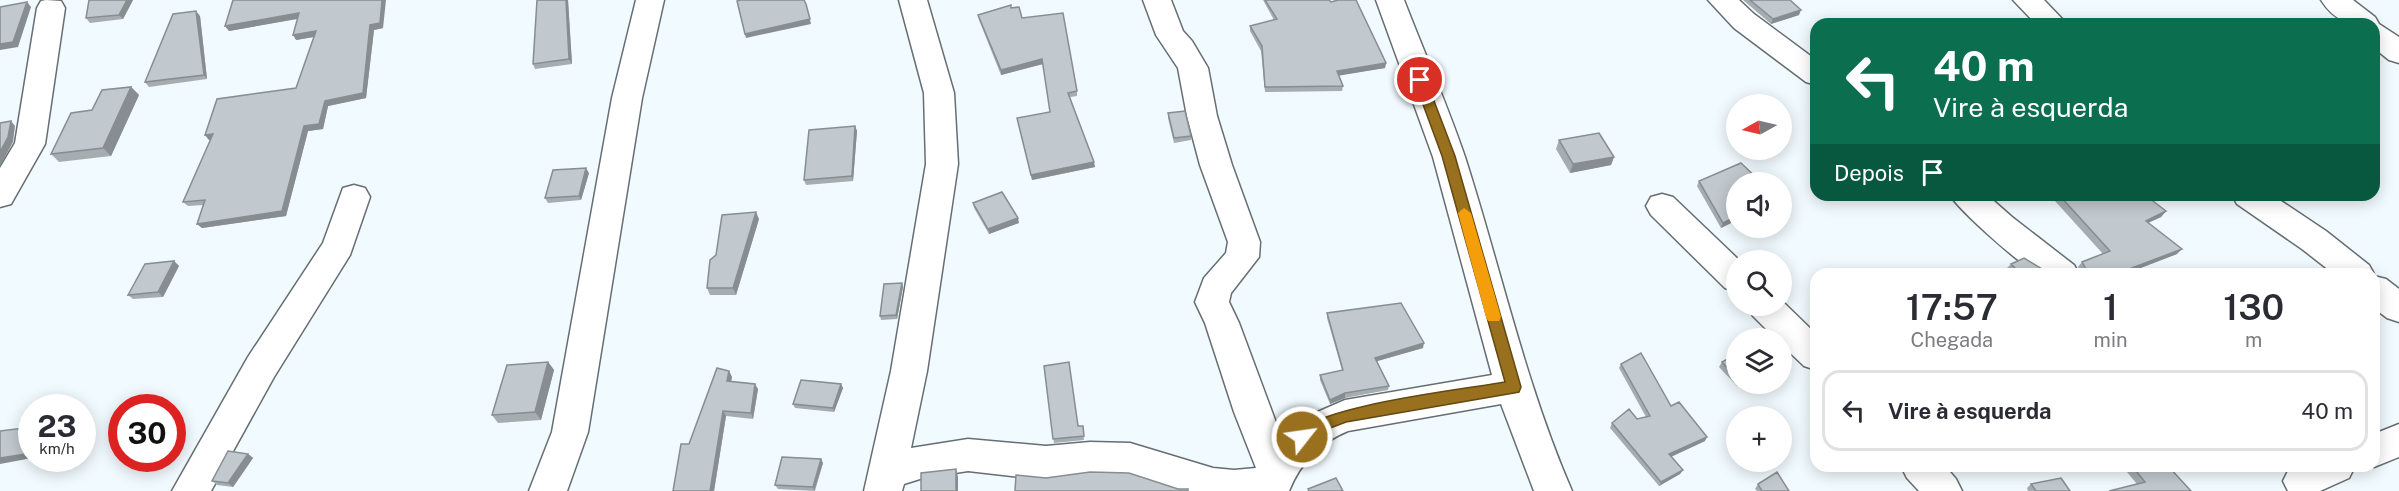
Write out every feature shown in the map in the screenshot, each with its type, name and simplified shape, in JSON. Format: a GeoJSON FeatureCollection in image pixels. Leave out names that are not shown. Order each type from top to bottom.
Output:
{"type":"FeatureCollection","features":[{"type":"Feature","properties":{"kind":"street"},"geometry":{"type":"LineString","coordinates":[[548,491],[570,432],[627,98],[650,0]]}},
{"type":"Feature","properties":{"kind":"street"},"geometry":{"type":"LineString","coordinates":[[886,482],[909,372],[942,165],[939,93],[913,0]]}},
{"type":"Feature","properties":{"kind":"street"},"geometry":{"type":"LineString","coordinates":[[1157,0],[1170,35],[1182,48],[1193,68],[1202,116],[1216,165],[1244,242],[1245,251],[1242,257],[1216,288],[1212,302],[1222,323],[1274,482]]}},
{"type":"Feature","properties":{"kind":"street"},"geometry":{"type":"LineString","coordinates":[[1390,0],[1449,156],[1514,387],[1538,458],[1552,491]]}},
{"type":"Feature","properties":{"kind":"street"},"geometry":{"type":"LineString","coordinates":[[1722,0],[1744,21],[1810,70]]}},
{"type":"Feature","properties":{"kind":"street"},"geometry":{"type":"LineString","coordinates":[[2027,0],[2046,18]]}},
{"type":"Feature","properties":{"kind":"street"},"geometry":{"type":"LineString","coordinates":[[2335,0],[2358,18]]}},
{"type":"Feature","properties":{"kind":"street"},"geometry":{"type":"LineString","coordinates":[[0,195],[30,144],[51,8]]}},
{"type":"Feature","properties":{"kind":"street"},"geometry":{"type":"LineString","coordinates":[[2380,37],[2399,53]]}},
{"type":"Feature","properties":{"kind":"street"},"geometry":{"type":"LineString","coordinates":[[191,491],[261,367],[338,246],[354,196]]}},
{"type":"Feature","properties":{"kind":"street"},"geometry":{"type":"LineString","coordinates":[[1973,201],[2000,226],[2054,268]]}},
{"type":"Feature","properties":{"kind":"street"},"geometry":{"type":"LineString","coordinates":[[2257,201],[2314,240],[2349,268]]}},
{"type":"Feature","properties":{"kind":"street"},"geometry":{"type":"LineString","coordinates":[[1662,206],[1726,268]]}},
{"type":"Feature","properties":{"kind":"street"},"geometry":{"type":"LineString","coordinates":[[2380,294],[2399,308]]}},
{"type":"Feature","properties":{"kind":"street"},"geometry":{"type":"LineString","coordinates":[[1775,316],[1810,350]]}},
{"type":"Feature","properties":{"kind":"street"},"geometry":{"type":"LineString","coordinates":[[1274,482],[1302,437],[1320,426],[1345,416],[1514,387]]}},
{"type":"Feature","properties":{"kind":"street"},"geometry":{"type":"LineString","coordinates":[[2380,448],[2399,440]]}},
{"type":"Feature","properties":{"kind":"street"},"geometry":{"type":"LineString","coordinates":[[886,482],[923,461],[968,455],[1046,463],[1090,458],[1130,459],[1213,484],[1234,487],[1274,482]]}},
{"type":"Feature","properties":{"kind":"street"},"geometry":{"type":"LineString","coordinates":[[1926,472],[1943,491]]}},
{"type":"Feature","properties":{"kind":"street"},"geometry":{"type":"LineString","coordinates":[[2301,479],[2320,472]]}},
{"type":"Feature","properties":{"kind":"building"},"geometry":{"type":"Polygon","coordinates":[[[89,0],[127,0],[119,15],[86,18],[89,0]]]}},
{"type":"Feature","properties":{"kind":"building"},"geometry":{"type":"Polygon","coordinates":[[[233,0],[382,0],[380,23],[370,25],[363,93],[325,101],[319,124],[304,126],[282,211],[197,224],[205,200],[183,202],[213,134],[205,135],[217,99],[296,88],[316,31],[293,35],[299,13],[225,26],[233,0]]]}},
{"type":"Feature","properties":{"kind":"building"},"geometry":{"type":"Polygon","coordinates":[[[537,0],[566,0],[569,59],[533,64],[537,0]]]}},
{"type":"Feature","properties":{"kind":"building"},"geometry":{"type":"Polygon","coordinates":[[[804,0],[810,19],[745,34],[737,1],[804,0]]]}},
{"type":"Feature","properties":{"kind":"building"},"geometry":{"type":"Polygon","coordinates":[[[1265,0],[1329,0],[1331,2],[1356,0],[1386,63],[1337,71],[1343,86],[1265,87],[1262,46],[1250,26],[1277,19],[1265,0]]]}},
{"type":"Feature","properties":{"kind":"building"},"geometry":{"type":"Polygon","coordinates":[[[1750,0],[1790,0],[1801,10],[1773,19],[1750,0]]]}},
{"type":"Feature","properties":{"kind":"building"},"geometry":{"type":"Polygon","coordinates":[[[27,2],[13,42],[0,44],[0,7],[27,2]]]}},
{"type":"Feature","properties":{"kind":"building"},"geometry":{"type":"Polygon","coordinates":[[[1011,5],[1011,8],[1019,7],[1022,18],[1063,13],[1077,91],[1068,93],[1094,162],[1031,175],[1017,118],[1050,112],[1042,59],[1001,70],[978,15],[1011,5]]]}},
{"type":"Feature","properties":{"kind":"building"},"geometry":{"type":"Polygon","coordinates":[[[196,11],[204,75],[145,82],[173,14],[196,11]]]}},
{"type":"Feature","properties":{"kind":"building"},"geometry":{"type":"Polygon","coordinates":[[[131,87],[103,148],[51,154],[71,113],[92,110],[102,90],[131,87]]]}},
{"type":"Feature","properties":{"kind":"building"},"geometry":{"type":"Polygon","coordinates":[[[1185,111],[1191,136],[1174,138],[1168,113],[1185,111]]]}},
{"type":"Feature","properties":{"kind":"building"},"geometry":{"type":"Polygon","coordinates":[[[11,121],[8,137],[0,152],[0,123],[11,121]]]}},
{"type":"Feature","properties":{"kind":"building"},"geometry":{"type":"Polygon","coordinates":[[[855,126],[852,176],[804,180],[809,130],[855,126]]]}},
{"type":"Feature","properties":{"kind":"building"},"geometry":{"type":"Polygon","coordinates":[[[1599,133],[1614,157],[1573,164],[1559,140],[1599,133]]]}},
{"type":"Feature","properties":{"kind":"building"},"geometry":{"type":"Polygon","coordinates":[[[1741,163],[1750,172],[1726,172],[1726,222],[1723,223],[1699,181],[1741,163]]]}},
{"type":"Feature","properties":{"kind":"building"},"geometry":{"type":"Polygon","coordinates":[[[586,168],[579,196],[545,198],[553,170],[586,168]]]}},
{"type":"Feature","properties":{"kind":"building"},"geometry":{"type":"Polygon","coordinates":[[[1002,192],[1018,218],[988,229],[973,203],[1002,192]]]}},
{"type":"Feature","properties":{"kind":"building"},"geometry":{"type":"Polygon","coordinates":[[[2065,201],[2153,201],[2166,211],[2146,221],[2182,249],[2132,268],[2085,268],[2082,262],[2110,251],[2065,201]]]}},
{"type":"Feature","properties":{"kind":"building"},"geometry":{"type":"Polygon","coordinates":[[[756,212],[733,288],[707,288],[710,260],[716,255],[722,215],[756,212]]]}},
{"type":"Feature","properties":{"kind":"building"},"geometry":{"type":"Polygon","coordinates":[[[2024,258],[2040,268],[2015,268],[2011,264],[2024,258]]]}},
{"type":"Feature","properties":{"kind":"building"},"geometry":{"type":"Polygon","coordinates":[[[174,261],[158,292],[128,295],[145,264],[174,261]]]}},
{"type":"Feature","properties":{"kind":"building"},"geometry":{"type":"Polygon","coordinates":[[[902,283],[896,315],[880,316],[884,284],[902,283]]]}},
{"type":"Feature","properties":{"kind":"building"},"geometry":{"type":"Polygon","coordinates":[[[1401,303],[1424,343],[1375,358],[1389,386],[1345,393],[1330,400],[1320,375],[1343,370],[1327,313],[1401,303]]]}},
{"type":"Feature","properties":{"kind":"building"},"geometry":{"type":"Polygon","coordinates":[[[1641,353],[1671,406],[1679,402],[1707,437],[1669,454],[1683,470],[1661,482],[1612,423],[1629,409],[1637,419],[1650,416],[1621,364],[1641,353]]]}},
{"type":"Feature","properties":{"kind":"building"},"geometry":{"type":"Polygon","coordinates":[[[548,362],[535,412],[492,415],[507,365],[548,362]]]}},
{"type":"Feature","properties":{"kind":"building"},"geometry":{"type":"Polygon","coordinates":[[[1069,362],[1078,426],[1083,426],[1084,436],[1053,439],[1044,366],[1069,362]]]}},
{"type":"Feature","properties":{"kind":"building"},"geometry":{"type":"Polygon","coordinates":[[[717,368],[729,371],[727,381],[755,384],[751,413],[723,411],[710,491],[673,491],[681,444],[689,444],[717,368]]]}},
{"type":"Feature","properties":{"kind":"building"},"geometry":{"type":"Polygon","coordinates":[[[801,380],[841,384],[833,408],[793,404],[801,380]]]}},
{"type":"Feature","properties":{"kind":"building"},"geometry":{"type":"Polygon","coordinates":[[[18,429],[18,455],[0,458],[0,431],[18,429]]]}},
{"type":"Feature","properties":{"kind":"building"},"geometry":{"type":"Polygon","coordinates":[[[228,451],[248,454],[228,483],[212,481],[228,451]]]}},
{"type":"Feature","properties":{"kind":"building"},"geometry":{"type":"Polygon","coordinates":[[[782,457],[821,459],[813,487],[775,485],[782,457]]]}},
{"type":"Feature","properties":{"kind":"building"},"geometry":{"type":"Polygon","coordinates":[[[956,469],[956,491],[921,491],[921,473],[956,469]]]}},
{"type":"Feature","properties":{"kind":"building"},"geometry":{"type":"Polygon","coordinates":[[[1090,472],[1129,473],[1178,489],[1188,489],[1188,491],[1015,491],[1016,475],[1046,478],[1090,472]]]}},
{"type":"Feature","properties":{"kind":"building"},"geometry":{"type":"Polygon","coordinates":[[[1777,472],[1789,491],[1762,491],[1758,484],[1777,472]]]}},
{"type":"Feature","properties":{"kind":"building"},"geometry":{"type":"Polygon","coordinates":[[[2137,472],[2174,472],[2191,491],[2109,491],[2145,482],[2137,472]]]}},
{"type":"Feature","properties":{"kind":"building"},"geometry":{"type":"Polygon","coordinates":[[[1336,478],[1343,491],[1309,491],[1308,489],[1336,478]]]}},
{"type":"Feature","properties":{"kind":"building"},"geometry":{"type":"Polygon","coordinates":[[[2061,478],[2070,491],[2036,491],[2031,484],[2061,478]]]}},
{"type":"Feature","properties":{"kind":"slow traffic"},"geometry":{"type":"LineString","coordinates":[[1464,213],[1493,317]]}},
{"type":"Feature","properties":{"kind":"route"},"geometry":{"type":"LineString","coordinates":[[1302,437],[1320,426],[1345,416],[1514,387],[1449,156],[1420,80]]}}]}
